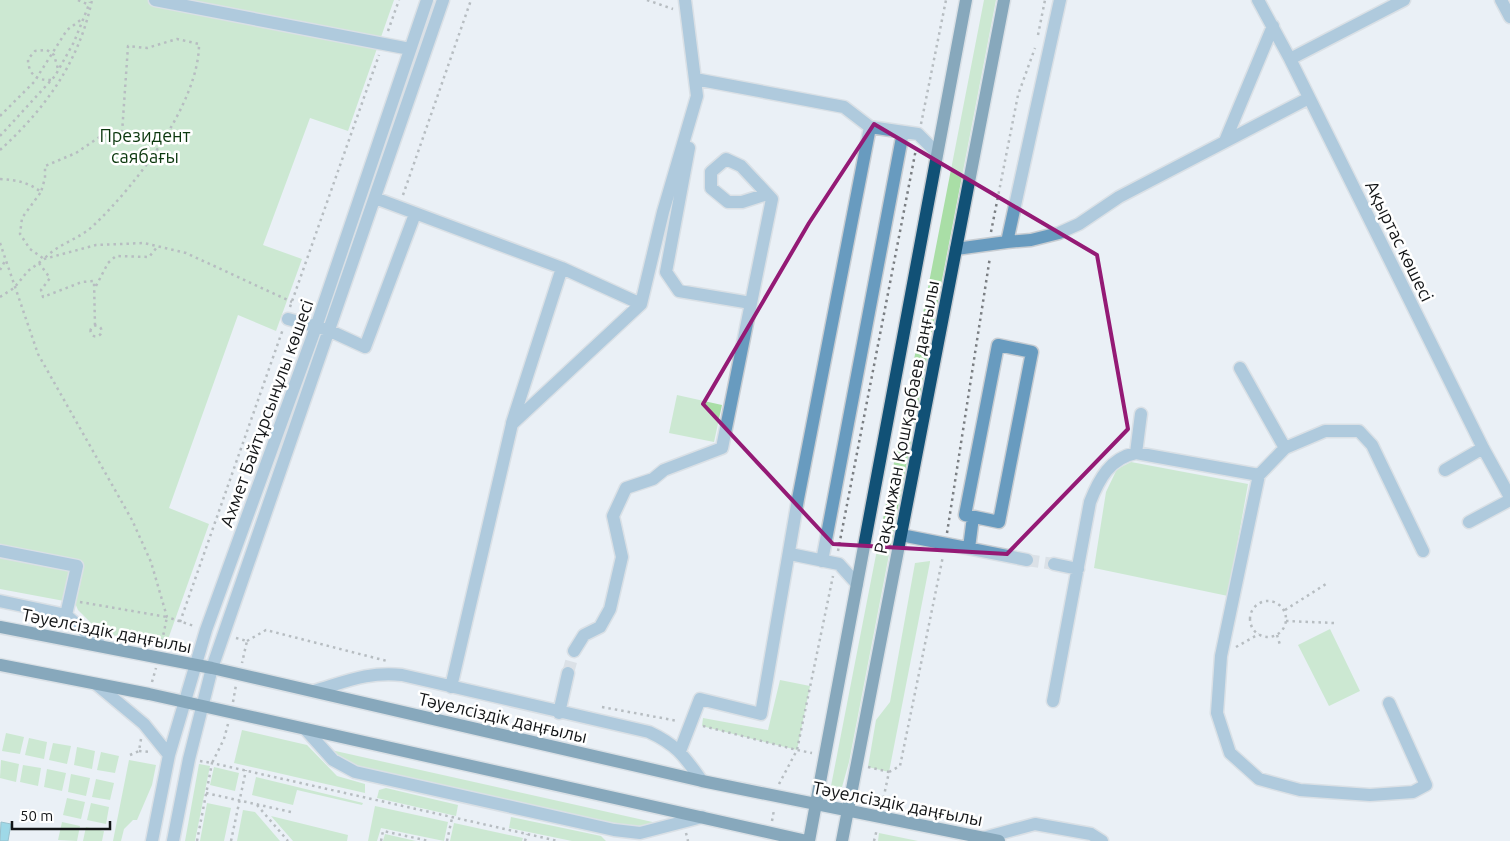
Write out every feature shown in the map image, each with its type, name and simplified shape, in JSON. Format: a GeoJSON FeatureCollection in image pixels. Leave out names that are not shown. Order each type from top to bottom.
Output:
{"type":"FeatureCollection","features":[{"type":"Feature","properties":{"kind":"main road","name":"Рақымжан Қошқарбаев даңғылы"},"geometry":{"type":"LineString","coordinates":[[808,841],[966,0]]}},
{"type":"Feature","properties":{"kind":"main road","name":"Рақымжан Қошқарбаев даңғылы"},"geometry":{"type":"LineString","coordinates":[[842,841],[1004,0]]}},
{"type":"Feature","properties":{"kind":"main road","name":"Тәуелсіздік даңғылы"},"geometry":{"type":"LineString","coordinates":[[0,626],[194,664],[702,781],[999,841]]}},
{"type":"Feature","properties":{"kind":"main road"},"geometry":{"type":"LineString","coordinates":[[0,665],[201,706],[808,841]]}},
{"type":"Feature","properties":{"kind":"street"},"geometry":{"type":"LineString","coordinates":[[155,0],[410,49]]}},
{"type":"Feature","properties":{"kind":"street","name":"Ахмет Байтұрсынұлы көшесі"},"geometry":{"type":"LineString","coordinates":[[172,841],[201,706],[212,668],[427,0]]}},
{"type":"Feature","properties":{"kind":"street","name":"Ахмет Байтұрсынұлы көшесі"},"geometry":{"type":"LineString","coordinates":[[152,841],[170,755],[194,664],[322,328],[375,198],[443,0]]}},
{"type":"Feature","properties":{"kind":"street"},"geometry":{"type":"LineString","coordinates":[[685,0],[696,96],[682,194],[666,272],[679,292],[751,303]]}},
{"type":"Feature","properties":{"kind":"street"},"geometry":{"type":"LineString","coordinates":[[1007,242],[1060,0]]}},
{"type":"Feature","properties":{"kind":"street","name":"Ақыртас көшесі"},"geometry":{"type":"LineString","coordinates":[[1258,0],[1290,59],[1510,499]]}},
{"type":"Feature","properties":{"kind":"street"},"geometry":{"type":"LineString","coordinates":[[1290,59],[1404,0]]}},
{"type":"Feature","properties":{"kind":"street"},"geometry":{"type":"LineString","coordinates":[[1501,0],[1510,17]]}},
{"type":"Feature","properties":{"kind":"street"},"geometry":{"type":"LineString","coordinates":[[1225,142],[1273,26]]}},
{"type":"Feature","properties":{"kind":"street"},"geometry":{"type":"LineString","coordinates":[[694,79],[844,107],[870,127],[918,134],[936,153]]}},
{"type":"Feature","properties":{"kind":"street"},"geometry":{"type":"LineString","coordinates":[[512,424],[642,304],[663,212],[696,96]]}},
{"type":"Feature","properties":{"kind":"street"},"geometry":{"type":"LineString","coordinates":[[956,249],[1031,240],[1066,230],[1119,197],[1309,98]]}},
{"type":"Feature","properties":{"kind":"street"},"geometry":{"type":"LineString","coordinates":[[680,750],[700,699],[762,714],[870,127]]}},
{"type":"Feature","properties":{"kind":"street"},"geometry":{"type":"LineString","coordinates":[[822,560],[903,132]]}},
{"type":"Feature","properties":{"kind":"street"},"geometry":{"type":"LineString","coordinates":[[574,651],[584,635],[600,627],[610,609],[622,557],[614,516],[626,488],[653,479],[664,470],[722,448],[772,199],[767,194]]}},
{"type":"Feature","properties":{"kind":"street"},"geometry":{"type":"LineString","coordinates":[[375,198],[562,268],[642,304]]}},
{"type":"Feature","properties":{"kind":"street"},"geometry":{"type":"LineString","coordinates":[[288,319],[322,328],[364,347],[415,214]]}},
{"type":"Feature","properties":{"kind":"street"},"geometry":{"type":"LineString","coordinates":[[451,687],[512,424],[562,268]]}},
{"type":"Feature","properties":{"kind":"street"},"geometry":{"type":"LineString","coordinates":[[998,345],[1032,352],[999,522],[973,517],[965,515],[998,345]]}},
{"type":"Feature","properties":{"kind":"street"},"geometry":{"type":"LineString","coordinates":[[1240,368],[1285,448]]}},
{"type":"Feature","properties":{"kind":"street"},"geometry":{"type":"LineString","coordinates":[[1136,453],[1141,414]]}},
{"type":"Feature","properties":{"kind":"street"},"geometry":{"type":"LineString","coordinates":[[1389,703],[1426,785],[1414,792],[1370,795],[1300,790],[1260,779],[1230,753],[1217,714],[1221,656],[1259,475],[1285,448],[1325,431],[1359,431],[1372,445],[1423,551]]}},
{"type":"Feature","properties":{"kind":"street"},"geometry":{"type":"LineString","coordinates":[[1445,470],[1483,448]]}},
{"type":"Feature","properties":{"kind":"street"},"geometry":{"type":"LineString","coordinates":[[1053,701],[1090,502],[1100,476],[1122,456],[1136,453],[1259,475]]}},
{"type":"Feature","properties":{"kind":"street"},"geometry":{"type":"LineString","coordinates":[[1470,522],[1510,499]]}},
{"type":"Feature","properties":{"kind":"street"},"geometry":{"type":"LineString","coordinates":[[969,548],[973,517]]}},
{"type":"Feature","properties":{"kind":"street"},"geometry":{"type":"LineString","coordinates":[[901,535],[1027,560]]}},
{"type":"Feature","properties":{"kind":"street"},"geometry":{"type":"LineString","coordinates":[[0,551],[77,566],[66,615]]}},
{"type":"Feature","properties":{"kind":"street"},"geometry":{"type":"LineString","coordinates":[[790,554],[836,563],[857,584]]}},
{"type":"Feature","properties":{"kind":"street"},"geometry":{"type":"LineString","coordinates":[[1054,564],[1078,569]]}},
{"type":"Feature","properties":{"kind":"street"},"geometry":{"type":"LineString","coordinates":[[0,601],[66,615],[100,645]]}},
{"type":"Feature","properties":{"kind":"street"},"geometry":{"type":"LineString","coordinates":[[314,691],[362,676],[382,673],[649,732],[680,750],[702,781]]}},
{"type":"Feature","properties":{"kind":"street"},"geometry":{"type":"LineString","coordinates":[[559,713],[568,673]]}},
{"type":"Feature","properties":{"kind":"street"},"geometry":{"type":"LineString","coordinates":[[96,684],[144,724],[170,755]]}},
{"type":"Feature","properties":{"kind":"street"},"geometry":{"type":"LineString","coordinates":[[306,730],[333,760],[355,772],[614,830],[640,833],[702,817]]}},
{"type":"Feature","properties":{"kind":"street"},"geometry":{"type":"LineString","coordinates":[[983,838],[1035,824],[1091,834],[1102,841]]}},
{"type":"Feature","properties":{"kind":"path"},"geometry":{"type":"LineString","coordinates":[[78,0],[89,5]]}},
{"type":"Feature","properties":{"kind":"path"},"geometry":{"type":"LineString","coordinates":[[0,136],[58,71],[74,42],[82,18],[92,0]]}},
{"type":"Feature","properties":{"kind":"path"},"geometry":{"type":"LineString","coordinates":[[0,150],[19,133],[59,84],[78,51],[92,0]]}},
{"type":"Feature","properties":{"kind":"path"},"geometry":{"type":"LineString","coordinates":[[398,207],[470,0]]}},
{"type":"Feature","properties":{"kind":"path"},"geometry":{"type":"LineString","coordinates":[[647,0],[686,14]]}},
{"type":"Feature","properties":{"kind":"path"},"geometry":{"type":"LineString","coordinates":[[779,784],[797,750],[836,563],[918,134],[946,0]]}},
{"type":"Feature","properties":{"kind":"path"},"geometry":{"type":"LineString","coordinates":[[868,767],[890,772],[900,766],[946,544],[989,274],[991,232],[1018,95],[1035,50],[1045,0]]}},
{"type":"Feature","properties":{"kind":"path"},"geometry":{"type":"LineString","coordinates":[[0,116],[36,78],[68,30],[82,18]]}},
{"type":"Feature","properties":{"kind":"path"},"geometry":{"type":"LineString","coordinates":[[0,297],[14,288],[28,271],[44,259],[94,225],[141,173],[190,89],[199,61],[199,44],[177,39],[147,48],[128,46],[122,134],[101,136],[76,153],[45,166],[45,178],[41,192],[22,218],[20,234],[30,249],[44,259],[96,246],[144,243],[186,253],[292,302]]}},
{"type":"Feature","properties":{"kind":"path"},"geometry":{"type":"LineString","coordinates":[[51,80],[36,78],[29,69],[28,59],[35,51],[47,50],[57,61],[58,71]]}},
{"type":"Feature","properties":{"kind":"path"},"geometry":{"type":"LineString","coordinates":[[0,179],[15,180],[32,185],[41,192]]}},
{"type":"Feature","properties":{"kind":"path"},"geometry":{"type":"LineString","coordinates":[[0,243],[38,354],[132,520],[152,563]]}},
{"type":"Feature","properties":{"kind":"path"},"geometry":{"type":"LineString","coordinates":[[95,326],[101,331],[96,337],[90,332],[95,326],[96,286],[108,263],[116,256],[149,257],[158,246]]}},
{"type":"Feature","properties":{"kind":"path"},"geometry":{"type":"LineString","coordinates":[[0,270],[6,258]]}},
{"type":"Feature","properties":{"kind":"path"},"geometry":{"type":"LineString","coordinates":[[39,264],[50,278],[41,290],[43,297],[90,280],[94,281],[96,286]]}},
{"type":"Feature","properties":{"kind":"path"},"geometry":{"type":"LineString","coordinates":[[1284,611],[1326,584]]}},
{"type":"Feature","properties":{"kind":"path"},"geometry":{"type":"LineString","coordinates":[[1267,601],[1278,603],[1284,611],[1286,621],[1283,631],[1277,635],[1264,637],[1255,632],[1250,623],[1251,612],[1258,604],[1267,601]]}},
{"type":"Feature","properties":{"kind":"path"},"geometry":{"type":"LineString","coordinates":[[1286,621],[1334,624]]}},
{"type":"Feature","properties":{"kind":"path"},"geometry":{"type":"LineString","coordinates":[[1221,656],[1259,634]]}},
{"type":"Feature","properties":{"kind":"path"},"geometry":{"type":"LineString","coordinates":[[1277,635],[1280,645]]}},
{"type":"Feature","properties":{"kind":"path"},"geometry":{"type":"LineString","coordinates":[[691,723],[816,754]]}},
{"type":"Feature","properties":{"kind":"path"},"geometry":{"type":"LineString","coordinates":[[197,841],[212,763],[558,841]]}},
{"type":"Feature","properties":{"kind":"path"},"geometry":{"type":"LineString","coordinates":[[231,841],[246,770]]}},
{"type":"Feature","properties":{"kind":"path"},"geometry":{"type":"LineString","coordinates":[[882,805],[890,772]]}},
{"type":"Feature","properties":{"kind":"path"},"geometry":{"type":"LineString","coordinates":[[206,793],[292,812]]}},
{"type":"Feature","properties":{"kind":"path"},"geometry":{"type":"LineString","coordinates":[[256,804],[288,841]]}},
{"type":"Feature","properties":{"kind":"path"},"geometry":{"type":"LineString","coordinates":[[771,825],[774,810]]}},
{"type":"Feature","properties":{"kind":"path"},"geometry":{"type":"LineString","coordinates":[[447,841],[452,818]]}},
{"type":"Feature","properties":{"kind":"path"},"geometry":{"type":"LineString","coordinates":[[497,828],[498,823]]}},
{"type":"Feature","properties":{"kind":"path"},"geometry":{"type":"LineString","coordinates":[[874,841],[877,829]]}},
{"type":"Feature","properties":{"kind":"path"},"geometry":{"type":"LineString","coordinates":[[381,841],[383,831],[429,841]]}},
{"type":"Feature","properties":{"kind":"path"},"geometry":{"type":"LineString","coordinates":[[525,841],[527,834]]}},
{"type":"Feature","properties":{"kind":"highlighted area"},"geometry":{"type":"Polygon","coordinates":[[[874,124],[1097,255],[1128,429],[1007,554],[833,544],[703,404],[809,223],[874,124]]]}},
{"type":"Feature","properties":{"kind":"green space","name":"Президент саябағы"},"geometry":{"type":"Polygon","coordinates":[[[0,0],[394,0],[348,131],[310,118],[263,245],[302,259],[276,331],[238,315],[169,508],[209,524],[166,645],[101,633],[78,610],[75,603],[0,589],[0,0]]]}},
{"type":"Feature","properties":{"kind":"green space"},"geometry":{"type":"Polygon","coordinates":[[[984,0],[996,0],[849,762],[842,787],[831,786],[984,0]]]}},
{"type":"Feature","properties":{"kind":"green space"},"geometry":{"type":"Polygon","coordinates":[[[677,395],[722,405],[714,442],[669,433],[677,395]]]}},
{"type":"Feature","properties":{"kind":"green space"},"geometry":{"type":"Polygon","coordinates":[[[1131,462],[1248,484],[1228,596],[1094,568],[1106,492],[1117,469],[1131,462]]]}},
{"type":"Feature","properties":{"kind":"green space"},"geometry":{"type":"Polygon","coordinates":[[[930,561],[889,772],[868,767],[876,720],[890,702],[915,563],[930,561]]]}},
{"type":"Feature","properties":{"kind":"green space"},"geometry":{"type":"Polygon","coordinates":[[[1330,629],[1360,691],[1329,706],[1298,645],[1330,629]]]}},
{"type":"Feature","properties":{"kind":"green space"},"geometry":{"type":"Polygon","coordinates":[[[780,680],[810,686],[797,750],[702,726],[703,718],[768,730],[780,680]]]}},
{"type":"Feature","properties":{"kind":"green space"},"geometry":{"type":"Polygon","coordinates":[[[242,730],[307,745],[337,776],[365,784],[365,793],[234,763],[242,730]]]}},
{"type":"Feature","properties":{"kind":"green space"},"geometry":{"type":"Polygon","coordinates":[[[6,733],[24,737],[20,754],[2,751],[6,733]]]}},
{"type":"Feature","properties":{"kind":"green space"},"geometry":{"type":"Polygon","coordinates":[[[29,738],[47,742],[44,759],[25,755],[29,738]]]}},
{"type":"Feature","properties":{"kind":"green space"},"geometry":{"type":"Polygon","coordinates":[[[53,743],[71,746],[67,764],[49,760],[53,743]]]}},
{"type":"Feature","properties":{"kind":"green space"},"geometry":{"type":"Polygon","coordinates":[[[77,747],[95,751],[92,769],[74,765],[77,747]]]}},
{"type":"Feature","properties":{"kind":"green space"},"geometry":{"type":"Polygon","coordinates":[[[331,750],[657,823],[637,828],[628,827],[356,766],[343,760],[331,750]]]}},
{"type":"Feature","properties":{"kind":"green space"},"geometry":{"type":"Polygon","coordinates":[[[101,752],[119,756],[115,773],[97,770],[101,752]]]}},
{"type":"Feature","properties":{"kind":"green space"},"geometry":{"type":"Polygon","coordinates":[[[1,760],[19,764],[16,782],[0,778],[1,760]]]}},
{"type":"Feature","properties":{"kind":"green space"},"geometry":{"type":"Polygon","coordinates":[[[129,760],[156,765],[152,785],[137,820],[133,820],[124,829],[121,841],[113,841],[129,760]]]}},
{"type":"Feature","properties":{"kind":"green space"},"geometry":{"type":"Polygon","coordinates":[[[199,764],[210,766],[195,841],[185,841],[199,764]]]}},
{"type":"Feature","properties":{"kind":"green space"},"geometry":{"type":"Polygon","coordinates":[[[23,765],[41,768],[38,786],[20,782],[23,765]]]}},
{"type":"Feature","properties":{"kind":"green space"},"geometry":{"type":"Polygon","coordinates":[[[214,767],[239,773],[235,791],[210,785],[214,767]]]}},
{"type":"Feature","properties":{"kind":"green space"},"geometry":{"type":"Polygon","coordinates":[[[47,769],[66,773],[62,791],[44,787],[47,769]]]}},
{"type":"Feature","properties":{"kind":"green space"},"geometry":{"type":"Polygon","coordinates":[[[71,774],[90,778],[86,796],[68,792],[71,774]]]}},
{"type":"Feature","properties":{"kind":"green space"},"geometry":{"type":"Polygon","coordinates":[[[256,777],[363,803],[362,805],[297,790],[293,805],[252,795],[256,777]]]}},
{"type":"Feature","properties":{"kind":"green space"},"geometry":{"type":"Polygon","coordinates":[[[96,779],[114,783],[110,800],[92,797],[96,779]]]}},
{"type":"Feature","properties":{"kind":"green space"},"geometry":{"type":"Polygon","coordinates":[[[386,788],[458,805],[456,816],[377,798],[379,790],[386,788]]]}},
{"type":"Feature","properties":{"kind":"green space"},"geometry":{"type":"Polygon","coordinates":[[[67,798],[85,802],[81,819],[63,815],[67,798]]]}},
{"type":"Feature","properties":{"kind":"green space"},"geometry":{"type":"Polygon","coordinates":[[[91,803],[109,807],[106,824],[87,820],[91,803]]]}},
{"type":"Feature","properties":{"kind":"green space"},"geometry":{"type":"Polygon","coordinates":[[[207,803],[231,808],[224,841],[200,841],[207,803]]]}},
{"type":"Feature","properties":{"kind":"green space"},"geometry":{"type":"Polygon","coordinates":[[[375,806],[448,822],[444,841],[381,828],[377,841],[368,841],[375,806]]]}},
{"type":"Feature","properties":{"kind":"green space"},"geometry":{"type":"Polygon","coordinates":[[[243,810],[255,812],[280,841],[237,841],[243,810]]]}},
{"type":"Feature","properties":{"kind":"green space"},"geometry":{"type":"Polygon","coordinates":[[[271,816],[348,835],[347,841],[293,841],[271,816]]]}},
{"type":"Feature","properties":{"kind":"green space"},"geometry":{"type":"Polygon","coordinates":[[[511,817],[601,836],[606,841],[572,841],[509,828],[511,817]]]}},
{"type":"Feature","properties":{"kind":"green space"},"geometry":{"type":"Polygon","coordinates":[[[62,822],[80,826],[77,841],[58,840],[62,822]]]}},
{"type":"Feature","properties":{"kind":"green space"},"geometry":{"type":"Polygon","coordinates":[[[454,823],[523,838],[522,841],[450,841],[454,823]]]}},
{"type":"Feature","properties":{"kind":"green space"},"geometry":{"type":"Polygon","coordinates":[[[86,827],[104,831],[102,841],[83,841],[86,827]]]}},
{"type":"Feature","properties":{"kind":"green space"},"geometry":{"type":"Polygon","coordinates":[[[879,833],[918,841],[878,841],[879,833]]]}},
{"type":"Feature","properties":{"kind":"green space"},"geometry":{"type":"Polygon","coordinates":[[[385,834],[416,841],[383,841],[385,834]]]}},
{"type":"Feature","properties":{"kind":"water"},"geometry":{"type":"Polygon","coordinates":[[[1,822],[11,824],[8,841],[0,841],[1,822]]]}},
{"type":"Feature","properties":{"kind":"tunnel"},"geometry":{"type":"LineString","coordinates":[[1027,560],[1054,564]]}},
{"type":"Feature","properties":{"kind":"tunnel"},"geometry":{"type":"LineString","coordinates":[[568,673],[574,651]]}}]}
